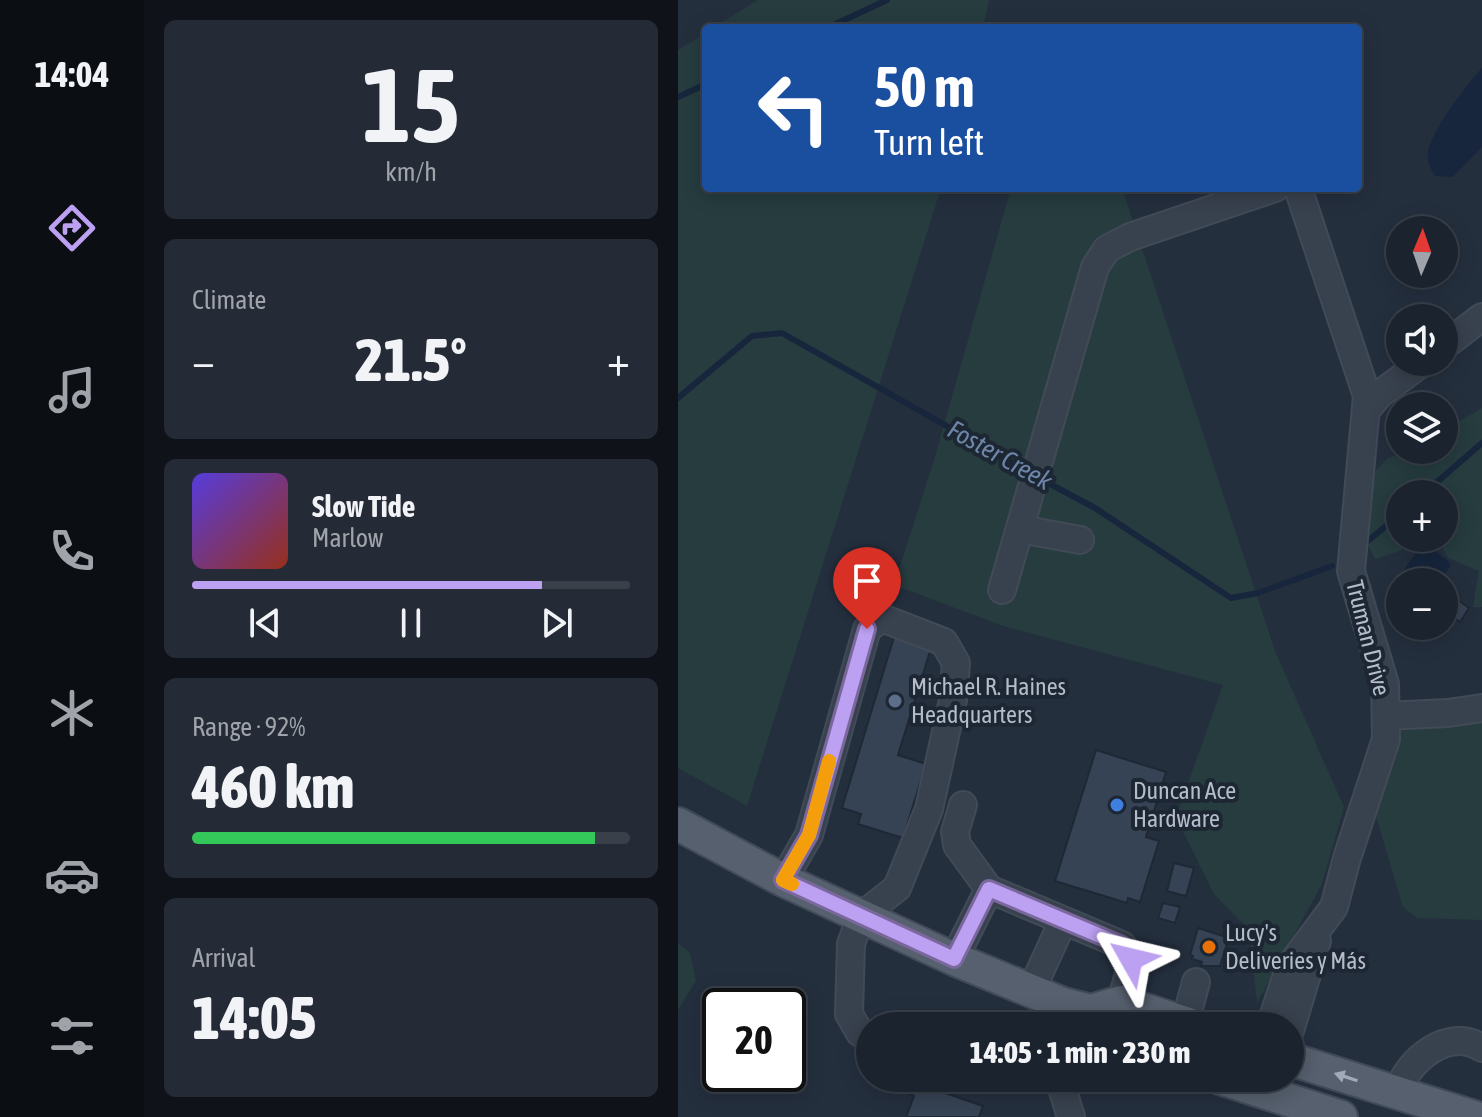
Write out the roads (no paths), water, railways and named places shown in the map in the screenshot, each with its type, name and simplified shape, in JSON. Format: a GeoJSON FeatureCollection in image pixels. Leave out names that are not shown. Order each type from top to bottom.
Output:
{"type":"FeatureCollection","features":[{"type":"Feature","properties":{"kind":"main road"},"geometry":{"type":"LineString","coordinates":[[678,824],[783,880],[954,959],[1081,1012]]}},
{"type":"Feature","properties":{"kind":"main road"},"geometry":{"type":"LineString","coordinates":[[1304,1063],[1474,1117]]}},
{"type":"Feature","properties":{"kind":"main road"},"geometry":{"type":"LineString","coordinates":[[1250,1092],[1276,1107],[1341,1117]]}},
{"type":"Feature","properties":{"kind":"street"},"geometry":{"type":"LineString","coordinates":[[1002,590],[1095,267],[1107,249],[1130,237],[1264,192]]}},
{"type":"Feature","properties":{"kind":"street","name":"Truman Drive"},"geometry":{"type":"LineString","coordinates":[[1275,1012],[1290,966],[1334,907],[1386,739],[1385,684],[1351,571],[1367,396],[1299,192]]}},
{"type":"Feature","properties":{"kind":"street"},"geometry":{"type":"LineString","coordinates":[[1458,335],[1482,317]]}},
{"type":"Feature","properties":{"kind":"street"},"geometry":{"type":"LineString","coordinates":[[1367,409],[1380,394],[1404,376]]}},
{"type":"Feature","properties":{"kind":"street"},"geometry":{"type":"LineString","coordinates":[[1020,529],[1080,540]]}},
{"type":"Feature","properties":{"kind":"street"},"geometry":{"type":"LineString","coordinates":[[783,880],[809,835],[867,629],[882,618],[944,642],[956,663],[954,688],[929,809],[897,888],[861,916],[851,944],[849,1014],[856,1026]]}},
{"type":"Feature","properties":{"kind":"street"},"geometry":{"type":"LineString","coordinates":[[1386,716],[1482,708]]}},
{"type":"Feature","properties":{"kind":"street"},"geometry":{"type":"LineString","coordinates":[[963,805],[955,832],[957,845],[989,889],[1122,945],[1129,952],[1131,963],[1088,1012]]}},
{"type":"Feature","properties":{"kind":"street"},"geometry":{"type":"LineString","coordinates":[[954,959],[989,889]]}},
{"type":"Feature","properties":{"kind":"street"},"geometry":{"type":"LineString","coordinates":[[1031,991],[1063,921]]}},
{"type":"Feature","properties":{"kind":"street"},"geometry":{"type":"LineString","coordinates":[[1296,1012],[1322,923]]}},
{"type":"Feature","properties":{"kind":"street"},"geometry":{"type":"LineString","coordinates":[[1192,1012],[1196,982]]}},
{"type":"Feature","properties":{"kind":"street"},"geometry":{"type":"LineString","coordinates":[[1397,1093],[1401,1080],[1424,1053],[1455,1041],[1480,1040]]}},
{"type":"Feature","properties":{"kind":"street"},"geometry":{"type":"LineString","coordinates":[[1063,1092],[1071,1117]]}},
{"type":"Feature","properties":{"kind":"water"},"geometry":{"type":"Polygon","coordinates":[[[1482,68],[1482,147],[1453,177],[1435,176],[1428,159],[1430,144],[1450,109],[1482,68]]]}},
{"type":"Feature","properties":{"kind":"water"},"geometry":{"type":"Polygon","coordinates":[[[1417,552],[1437,552],[1449,562],[1450,567],[1430,568],[1427,565],[1425,568],[1406,568],[1417,552]]]}},
{"type":"Feature","properties":{"kind":"waterway","name":"Foster Creek"},"geometry":{"type":"LineString","coordinates":[[836,24],[887,0]]}},
{"type":"Feature","properties":{"kind":"waterway","name":"Foster Creek"},"geometry":{"type":"LineString","coordinates":[[678,97],[702,86]]}},
{"type":"Feature","properties":{"kind":"waterway","name":"Foster Creek"},"geometry":{"type":"LineString","coordinates":[[678,398],[752,336],[782,333],[1030,473]]}},
{"type":"Feature","properties":{"kind":"waterway","name":"Foster Creek"},"geometry":{"type":"LineString","coordinates":[[1439,480],[1482,443]]}},
{"type":"Feature","properties":{"kind":"waterway","name":"Foster Creek"},"geometry":{"type":"LineString","coordinates":[[1039,478],[1095,508],[1231,598],[1258,593],[1332,566]]}},
{"type":"Feature","properties":{"kind":"waterway","name":"Foster Creek"},"geometry":{"type":"LineString","coordinates":[[1368,541],[1386,526]]}},
{"type":"Feature","properties":{"kind":"place","name":"Michael R. Haines Headquarters"},"geometry":{"type":"Point","coordinates":[895,701]}},
{"type":"Feature","properties":{"kind":"place","name":"Duncan Ace Hardware"},"geometry":{"type":"Point","coordinates":[1117,805]}},
{"type":"Feature","properties":{"kind":"place","name":"Lucy's Deliveries y Más"},"geometry":{"type":"Point","coordinates":[1209,947]}}]}
